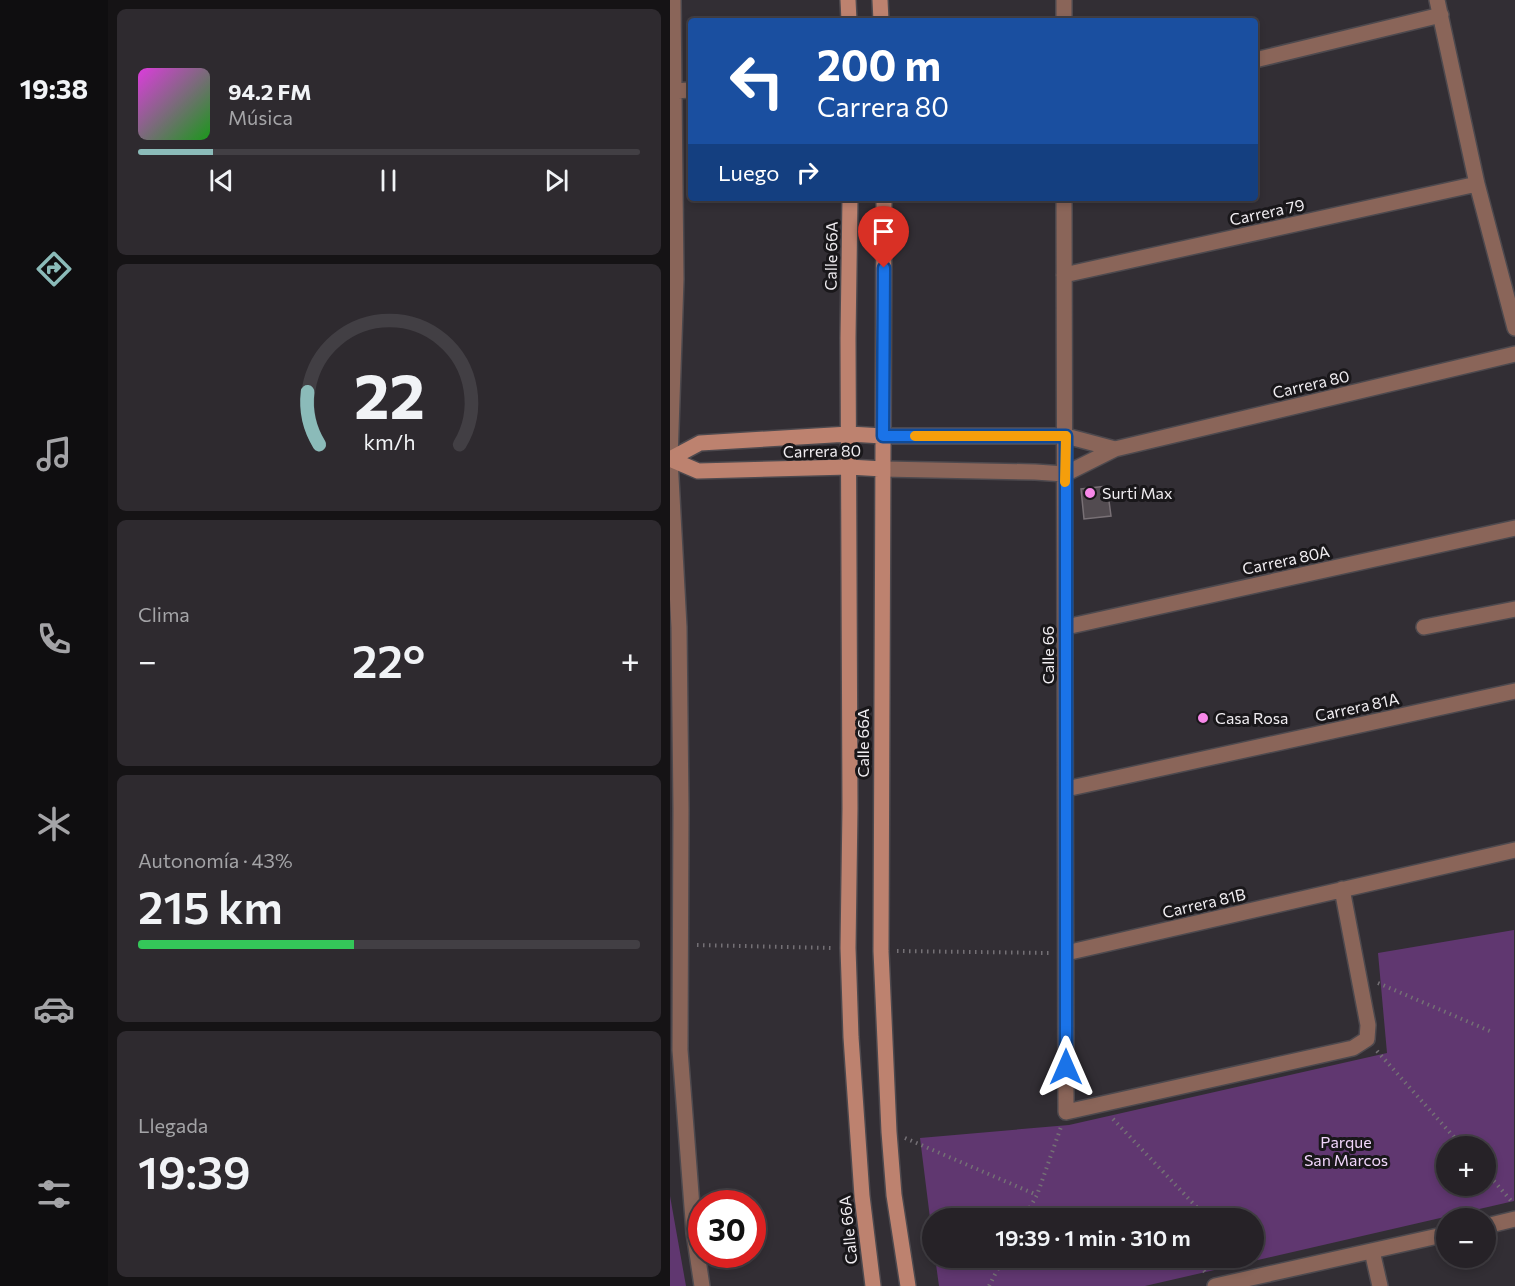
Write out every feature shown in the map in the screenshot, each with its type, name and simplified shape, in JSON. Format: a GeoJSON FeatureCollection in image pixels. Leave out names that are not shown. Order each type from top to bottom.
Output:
{"type":"FeatureCollection","features":[{"type":"Feature","properties":{"kind":"street"},"geometry":{"type":"LineString","coordinates":[[673,0],[671,117],[673,280],[670,459],[681,945],[680,1050],[694,1233],[702,1286]]}},
{"type":"Feature","properties":{"kind":"street"},"geometry":{"type":"LineString","coordinates":[[848,0],[849,18]]}},
{"type":"Feature","properties":{"kind":"street"},"geometry":{"type":"LineString","coordinates":[[880,0],[881,18]]}},
{"type":"Feature","properties":{"kind":"street"},"geometry":{"type":"LineString","coordinates":[[1064,0],[1064,18]]}},
{"type":"Feature","properties":{"kind":"street"},"geometry":{"type":"LineString","coordinates":[[1258,59],[1439,7],[1477,184],[1514,328]]}},
{"type":"Feature","properties":{"kind":"street"},"geometry":{"type":"LineString","coordinates":[[673,91],[688,90]]}},
{"type":"Feature","properties":{"kind":"street","name":"Carrera 79"},"geometry":{"type":"LineString","coordinates":[[1064,274],[1477,184]]}},
{"type":"Feature","properties":{"kind":"street","name":"Calle 66A"},"geometry":{"type":"LineString","coordinates":[[850,201],[848,948],[850,1037],[862,1196],[873,1286]]}},
{"type":"Feature","properties":{"kind":"street","name":"Calle 66A"},"geometry":{"type":"LineString","coordinates":[[884,201],[881,884],[883,1017],[894,1195],[908,1286]]}},
{"type":"Feature","properties":{"kind":"street","name":"Calle 66"},"geometry":{"type":"LineString","coordinates":[[1064,201],[1066,1112]]}},
{"type":"Feature","properties":{"kind":"street","name":"Carrera 80"},"geometry":{"type":"LineString","coordinates":[[670,459],[698,471],[848,467],[1066,474],[1115,449],[1514,354]]}},
{"type":"Feature","properties":{"kind":"street","name":"Carrera 80"},"geometry":{"type":"LineString","coordinates":[[670,459],[700,443],[849,434],[1066,436],[1115,449]]}},
{"type":"Feature","properties":{"kind":"street","name":"Carrera 80A"},"geometry":{"type":"LineString","coordinates":[[1066,627],[1514,528]]}},
{"type":"Feature","properties":{"kind":"street"},"geometry":{"type":"LineString","coordinates":[[1424,627],[1514,609]]}},
{"type":"Feature","properties":{"kind":"street","name":"Carrera 81A"},"geometry":{"type":"LineString","coordinates":[[1066,789],[1514,691]]}},
{"type":"Feature","properties":{"kind":"street","name":"Carrera 81B"},"geometry":{"type":"LineString","coordinates":[[1066,953],[1514,850]]}},
{"type":"Feature","properties":{"kind":"street"},"geometry":{"type":"LineString","coordinates":[[1066,1112],[1353,1048],[1367,1039],[1368,1025],[1342,889]]}},
{"type":"Feature","properties":{"kind":"street"},"geometry":{"type":"LineString","coordinates":[[1496,1224],[1514,1219]]}},
{"type":"Feature","properties":{"kind":"street"},"geometry":{"type":"LineString","coordinates":[[1217,1286],[1436,1236]]}},
{"type":"Feature","properties":{"kind":"street"},"geometry":{"type":"LineString","coordinates":[[1372,1251],[1380,1286]]}},
{"type":"Feature","properties":{"kind":"path"},"geometry":{"type":"LineString","coordinates":[[681,945],[835,948]]}},
{"type":"Feature","properties":{"kind":"path"},"geometry":{"type":"LineString","coordinates":[[897,951],[1066,953]]}},
{"type":"Feature","properties":{"kind":"path"},"geometry":{"type":"LineString","coordinates":[[1358,974],[1492,1032]]}},
{"type":"Feature","properties":{"kind":"path"},"geometry":{"type":"LineString","coordinates":[[1367,1039],[1453,1136]]}},
{"type":"Feature","properties":{"kind":"path"},"geometry":{"type":"LineString","coordinates":[[1099,1105],[1197,1208]]}},
{"type":"Feature","properties":{"kind":"path"},"geometry":{"type":"LineString","coordinates":[[1030,1208],[1037,1195],[1066,1112]]}},
{"type":"Feature","properties":{"kind":"path"},"geometry":{"type":"LineString","coordinates":[[901,1137],[1037,1195]]}},
{"type":"Feature","properties":{"kind":"path"},"geometry":{"type":"LineString","coordinates":[[1496,1183],[1514,1204]]}},
{"type":"Feature","properties":{"kind":"path"},"geometry":{"type":"LineString","coordinates":[[989,1286],[998,1268]]}},
{"type":"Feature","properties":{"kind":"green space","name":"Parque San Marcos"},"geometry":{"type":"Polygon","coordinates":[[[1514,930],[1514,1201],[1484,1208],[1436,1208],[1436,1219],[1264,1259],[1264,1208],[929,1208],[920,1138],[1069,1125],[1387,1053],[1378,953],[1514,930]]]}},
{"type":"Feature","properties":{"kind":"green space"},"geometry":{"type":"Polygon","coordinates":[[[670,1196],[686,1286],[670,1286],[670,1196]]]}},
{"type":"Feature","properties":{"kind":"green space","name":"Parque San Marcos"},"geometry":{"type":"Polygon","coordinates":[[[937,1268],[1223,1268],[1145,1286],[939,1286],[937,1268]]]}},
{"type":"Feature","properties":{"kind":"building"},"geometry":{"type":"Polygon","coordinates":[[[1107,486],[1111,516],[1084,519],[1081,489],[1107,486]]]}},
{"type":"Feature","properties":{"kind":"slow traffic"},"geometry":{"type":"LineString","coordinates":[[915,436],[1066,436],[1065,482]]}},
{"type":"Feature","properties":{"kind":"place","name":"Surti Max"},"geometry":{"type":"Point","coordinates":[1090,493]}},
{"type":"Feature","properties":{"kind":"place","name":"Casa Rosa"},"geometry":{"type":"Point","coordinates":[1203,718]}},
{"type":"Feature","properties":{"kind":"route"},"geometry":{"type":"LineString","coordinates":[[884,268],[883,436],[1066,436],[1066,1067]]}}]}
